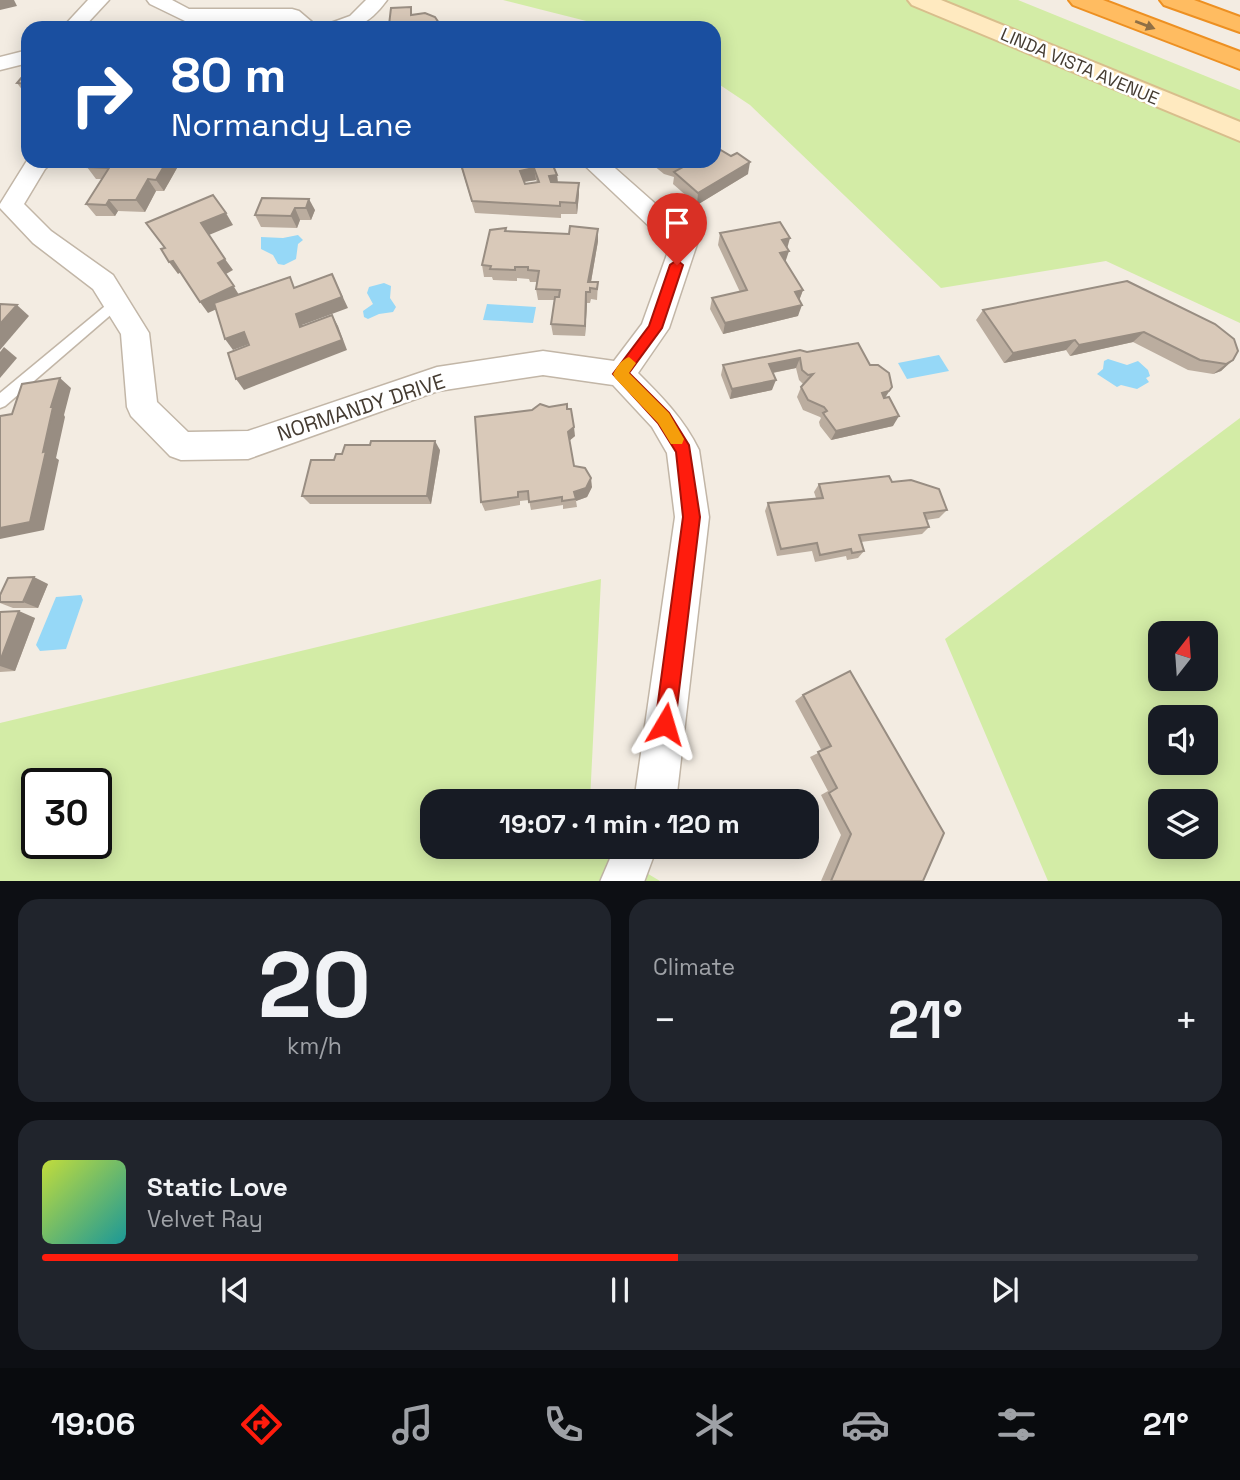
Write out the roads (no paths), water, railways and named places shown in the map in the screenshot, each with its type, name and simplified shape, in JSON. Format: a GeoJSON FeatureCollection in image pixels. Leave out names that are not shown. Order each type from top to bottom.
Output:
{"type":"FeatureCollection","features":[{"type":"Feature","properties":{"kind":"highway"},"geometry":{"type":"LineString","coordinates":[[1081,0],[1240,61]]}},
{"type":"Feature","properties":{"kind":"highway"},"geometry":{"type":"LineString","coordinates":[[1172,0],[1240,25]]}},
{"type":"Feature","properties":{"kind":"main road","name":"LINDA VISTA AVENUE"},"geometry":{"type":"LineString","coordinates":[[920,0],[1240,132]]}},
{"type":"Feature","properties":{"kind":"street"},"geometry":{"type":"LineString","coordinates":[[79,21],[99,0]]}},
{"type":"Feature","properties":{"kind":"street"},"geometry":{"type":"LineString","coordinates":[[157,0],[185,15],[292,15],[300,21]]}},
{"type":"Feature","properties":{"kind":"street"},"geometry":{"type":"LineString","coordinates":[[354,21],[377,0]]}},
{"type":"Feature","properties":{"kind":"street"},"geometry":{"type":"LineString","coordinates":[[0,64],[21,58]]}},
{"type":"Feature","properties":{"kind":"street","name":"NORMANDY DRIVE"},"geometry":{"type":"LineString","coordinates":[[34,168],[10,206],[42,237],[103,282],[135,333],[142,407],[181,446],[248,445],[437,379],[543,363],[621,374]]}},
{"type":"Feature","properties":{"kind":"street"},"geometry":{"type":"LineString","coordinates":[[600,168],[684,244],[655,328],[621,374],[663,418],[684,450],[692,517],[656,789]]}},
{"type":"Feature","properties":{"kind":"street"},"geometry":{"type":"LineString","coordinates":[[622,881],[631,859]]}},
{"type":"Feature","properties":{"kind":"lane"},"geometry":{"type":"LineString","coordinates":[[0,402],[116,302]]}},
{"type":"Feature","properties":{"kind":"water"},"geometry":{"type":"Polygon","coordinates":[[[298,235],[303,240],[298,244],[296,259],[284,265],[278,264],[273,255],[261,249],[261,237],[283,238],[298,235]]]}},
{"type":"Feature","properties":{"kind":"water"},"geometry":{"type":"Polygon","coordinates":[[[384,283],[391,286],[390,298],[396,307],[393,312],[368,319],[364,317],[363,311],[373,304],[367,293],[369,287],[384,283]]]}},
{"type":"Feature","properties":{"kind":"water"},"geometry":{"type":"Polygon","coordinates":[[[487,304],[536,307],[533,323],[483,320],[487,304]]]}},
{"type":"Feature","properties":{"kind":"water"},"geometry":{"type":"Polygon","coordinates":[[[939,355],[949,371],[907,379],[898,363],[939,355]]]}},
{"type":"Feature","properties":{"kind":"water"},"geometry":{"type":"Polygon","coordinates":[[[1108,359],[1127,365],[1138,361],[1148,370],[1150,376],[1146,378],[1149,382],[1137,389],[1121,385],[1117,387],[1097,374],[1108,359]]]}},
{"type":"Feature","properties":{"kind":"water"},"geometry":{"type":"Polygon","coordinates":[[[81,595],[83,600],[66,649],[40,651],[36,645],[56,597],[81,595]]]}}]}
